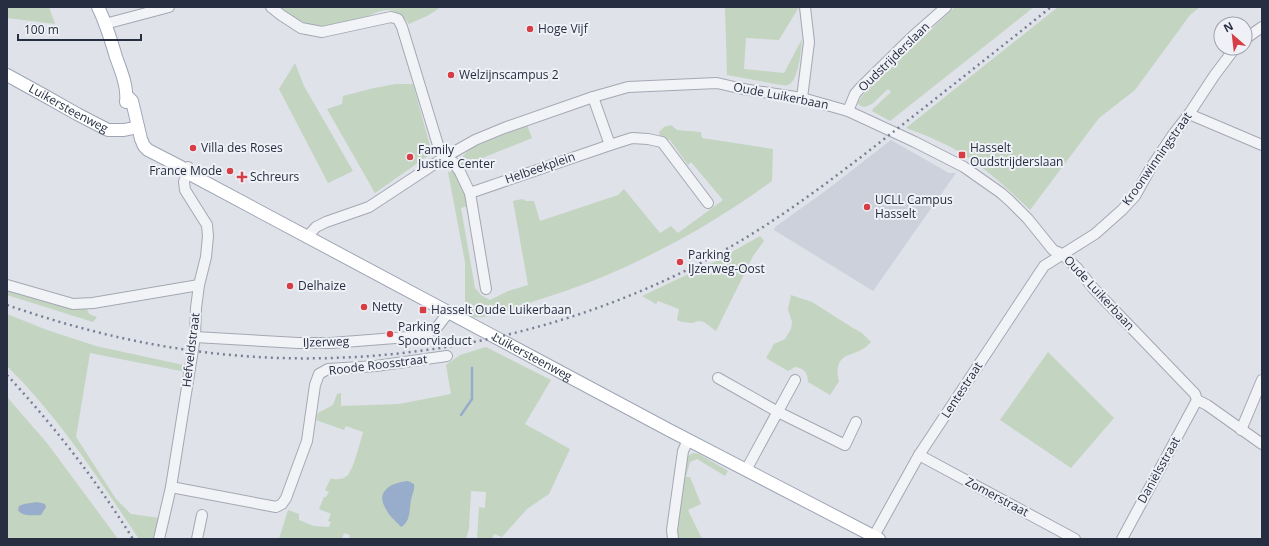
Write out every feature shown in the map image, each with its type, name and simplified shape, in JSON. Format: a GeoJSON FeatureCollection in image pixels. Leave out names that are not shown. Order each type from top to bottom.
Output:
{"type":"FeatureCollection","features":[{"type":"Feature","properties":{"kind":"main road"},"geometry":{"type":"LineString","coordinates":[[98,7],[106,24],[127,96],[126,102],[135,128]]}},
{"type":"Feature","properties":{"kind":"main road","name":"Luikersteenweg"},"geometry":{"type":"LineString","coordinates":[[7,75],[108,130],[135,128],[139,152],[178,171],[187,170],[306,237],[448,313],[876,538]]}},
{"type":"Feature","properties":{"kind":"street"},"geometry":{"type":"LineString","coordinates":[[106,24],[169,7]]}},
{"type":"Feature","properties":{"kind":"street"},"geometry":{"type":"LineString","coordinates":[[271,7],[280,15],[301,28],[322,32],[390,17],[398,19],[402,27],[438,145],[446,157],[453,162],[460,172],[470,193],[486,289]]}},
{"type":"Feature","properties":{"kind":"street"},"geometry":{"type":"LineString","coordinates":[[802,98],[809,42],[805,7]]}},
{"type":"Feature","properties":{"kind":"street","name":"Oudstrijderslaan"},"geometry":{"type":"LineString","coordinates":[[848,110],[855,94],[861,87],[912,37],[946,7]]}},
{"type":"Feature","properties":{"kind":"street"},"geometry":{"type":"LineString","coordinates":[[1253,33],[1262,27]]}},
{"type":"Feature","properties":{"kind":"street","name":"Kroonwinningstraat"},"geometry":{"type":"LineString","coordinates":[[1062,254],[1095,234],[1135,196],[1150,169],[1172,136],[1229,56]]}},
{"type":"Feature","properties":{"kind":"street","name":"Oude Luikerbaan"},"geometry":{"type":"LineString","coordinates":[[306,237],[318,226],[369,207],[475,140],[504,128],[593,97],[628,87],[684,83],[717,83],[743,89],[802,98],[848,110],[964,167],[1001,193],[1028,219],[1053,250],[1062,254],[1077,268],[1094,289],[1195,394],[1197,400],[1207,405],[1240,430],[1262,444]]}},
{"type":"Feature","properties":{"kind":"street"},"geometry":{"type":"LineString","coordinates":[[593,97],[610,145]]}},
{"type":"Feature","properties":{"kind":"street"},"geometry":{"type":"LineString","coordinates":[[1189,114],[1262,145]]}},
{"type":"Feature","properties":{"kind":"street","name":"Helbeekplein"},"geometry":{"type":"LineString","coordinates":[[470,193],[632,138],[662,142],[708,202]]}},
{"type":"Feature","properties":{"kind":"street","name":"Hefveldstraat"},"geometry":{"type":"LineString","coordinates":[[159,539],[171,487],[195,337],[198,285],[206,257],[208,236],[207,225],[184,190],[187,170]]}},
{"type":"Feature","properties":{"kind":"street","name":"Lentestraat"},"geometry":{"type":"LineString","coordinates":[[876,538],[919,455],[1044,266],[1062,254]]}},
{"type":"Feature","properties":{"kind":"street"},"geometry":{"type":"LineString","coordinates":[[7,284],[73,304],[92,303],[198,285]]}},
{"type":"Feature","properties":{"kind":"street","name":"IJzerweg"},"geometry":{"type":"LineString","coordinates":[[195,337],[269,342],[318,343],[408,337],[435,330],[448,313]]}},
{"type":"Feature","properties":{"kind":"street","name":"Roode Roosstraat"},"geometry":{"type":"LineString","coordinates":[[171,487],[276,507],[282,504],[286,498],[307,440],[315,385],[319,374],[328,369],[376,366],[447,356]]}},
{"type":"Feature","properties":{"kind":"street"},"geometry":{"type":"LineString","coordinates":[[718,378],[778,412],[845,445],[856,422]]}},
{"type":"Feature","properties":{"kind":"street"},"geometry":{"type":"LineString","coordinates":[[746,470],[795,380]]}},
{"type":"Feature","properties":{"kind":"street"},"geometry":{"type":"LineString","coordinates":[[1240,430],[1262,380]]}},
{"type":"Feature","properties":{"kind":"street","name":"Daniëlsstraat"},"geometry":{"type":"LineString","coordinates":[[1122,539],[1197,400]]}},
{"type":"Feature","properties":{"kind":"street"},"geometry":{"type":"LineString","coordinates":[[673,539],[672,530],[683,451],[688,440]]}},
{"type":"Feature","properties":{"kind":"street","name":"Zomerstraat"},"geometry":{"type":"LineString","coordinates":[[919,455],[1076,539]]}},
{"type":"Feature","properties":{"kind":"street"},"geometry":{"type":"LineString","coordinates":[[197,539],[202,515]]}},
{"type":"Feature","properties":{"kind":"shaded area","name":"UCLL Campus Hasselt"},"geometry":{"type":"Polygon","coordinates":[[[891,140],[949,173],[956,173],[873,291],[774,230],[775,227],[824,192],[891,140]]]}},
{"type":"Feature","properties":{"kind":"green space"},"geometry":{"type":"Polygon","coordinates":[[[7,7],[49,7],[55,24],[7,18],[7,7]]]}},
{"type":"Feature","properties":{"kind":"green space"},"geometry":{"type":"Polygon","coordinates":[[[281,7],[441,7],[429,15],[409,24],[398,13],[386,10],[379,11],[341,25],[320,26],[300,21],[281,7]]]}},
{"type":"Feature","properties":{"kind":"green space"},"geometry":{"type":"Polygon","coordinates":[[[725,7],[799,7],[779,40],[746,38],[744,69],[784,73],[802,39],[799,65],[795,78],[792,82],[787,85],[781,85],[727,75],[725,7]]]}},
{"type":"Feature","properties":{"kind":"green space"},"geometry":{"type":"Polygon","coordinates":[[[955,7],[1034,7],[890,121],[872,111],[891,92],[888,89],[872,104],[864,107],[859,105],[858,102],[866,91],[955,7]]]}},
{"type":"Feature","properties":{"kind":"green space"},"geometry":{"type":"Polygon","coordinates":[[[1058,7],[1200,7],[1190,15],[1135,90],[1099,118],[1030,210],[992,175],[961,153],[938,141],[906,128],[1058,7]]]}},
{"type":"Feature","properties":{"kind":"green space"},"geometry":{"type":"Polygon","coordinates":[[[295,63],[304,86],[353,171],[328,183],[279,89],[295,63]]]}},
{"type":"Feature","properties":{"kind":"green space"},"geometry":{"type":"Polygon","coordinates":[[[396,84],[413,84],[432,153],[375,193],[327,109],[342,104],[343,96],[396,84]]]}},
{"type":"Feature","properties":{"kind":"green space"},"geometry":{"type":"Polygon","coordinates":[[[527,125],[532,138],[465,165],[462,164],[461,160],[464,155],[473,147],[527,125]]]}},
{"type":"Feature","properties":{"kind":"green space"},"geometry":{"type":"Polygon","coordinates":[[[671,125],[677,130],[701,132],[702,138],[773,149],[772,181],[707,224],[638,261],[614,272],[576,287],[493,315],[476,317],[471,316],[465,310],[465,262],[448,172],[456,171],[463,187],[468,206],[461,208],[475,288],[481,295],[490,300],[508,291],[528,285],[513,201],[522,199],[526,201],[534,201],[540,221],[618,195],[624,189],[660,233],[671,226],[678,233],[723,200],[691,162],[688,165],[670,140],[660,137],[659,132],[664,127],[671,125]]]}},
{"type":"Feature","properties":{"kind":"green space"},"geometry":{"type":"Polygon","coordinates":[[[760,236],[764,241],[753,256],[716,331],[704,322],[698,321],[692,323],[677,320],[679,309],[658,301],[656,304],[642,296],[716,261],[760,236]]]}},
{"type":"Feature","properties":{"kind":"green space"},"geometry":{"type":"Polygon","coordinates":[[[7,288],[72,308],[87,309],[89,314],[97,317],[93,322],[7,295],[7,288]]]}},
{"type":"Feature","properties":{"kind":"green space"},"geometry":{"type":"Polygon","coordinates":[[[791,295],[812,302],[862,333],[871,342],[862,349],[842,359],[838,365],[839,381],[830,395],[808,382],[806,374],[801,368],[795,367],[788,371],[766,358],[774,344],[785,339],[791,329],[792,322],[788,309],[791,295]]]}},
{"type":"Feature","properties":{"kind":"green space"},"geometry":{"type":"Polygon","coordinates":[[[7,314],[47,330],[96,346],[188,366],[186,372],[90,353],[76,437],[116,499],[131,514],[160,518],[156,539],[139,539],[61,427],[7,366],[7,314]]]}},
{"type":"Feature","properties":{"kind":"green space"},"geometry":{"type":"Polygon","coordinates":[[[486,347],[551,380],[525,424],[570,449],[549,494],[527,509],[502,537],[494,534],[492,539],[477,539],[479,507],[485,508],[486,492],[471,491],[469,528],[466,539],[355,539],[344,533],[342,539],[279,539],[288,510],[299,514],[299,520],[314,526],[329,527],[331,522],[328,521],[331,514],[319,509],[324,497],[326,497],[329,492],[325,490],[331,478],[340,479],[348,475],[355,461],[363,432],[346,426],[344,430],[316,420],[318,413],[333,405],[337,394],[341,393],[341,406],[399,404],[451,394],[446,365],[460,355],[486,347]]]}},
{"type":"Feature","properties":{"kind":"green space"},"geometry":{"type":"Polygon","coordinates":[[[1048,352],[1114,418],[1071,468],[1000,420],[1048,352]]]}},
{"type":"Feature","properties":{"kind":"green space"},"geometry":{"type":"Polygon","coordinates":[[[7,397],[47,443],[118,539],[7,539],[7,397]]]}},
{"type":"Feature","properties":{"kind":"green space"},"geometry":{"type":"Polygon","coordinates":[[[693,453],[699,454],[728,471],[725,476],[697,459],[690,462],[686,477],[690,477],[701,504],[688,510],[702,539],[676,539],[676,524],[685,458],[693,453]]]}},
{"type":"Feature","properties":{"kind":"water"},"geometry":{"type":"Polygon","coordinates":[[[408,481],[414,484],[414,488],[408,518],[401,527],[387,512],[382,497],[384,492],[391,486],[408,481]]]}},
{"type":"Feature","properties":{"kind":"water"},"geometry":{"type":"Polygon","coordinates":[[[37,502],[45,504],[46,507],[41,515],[25,515],[18,510],[19,506],[37,502]]]}},
{"type":"Feature","properties":{"kind":"waterway"},"geometry":{"type":"LineString","coordinates":[[461,415],[472,399],[472,368]]}},
{"type":"Feature","properties":{"kind":"railway"},"geometry":{"type":"LineString","coordinates":[[7,305],[69,325],[132,340],[175,348],[248,356],[321,358],[395,354],[468,343],[540,326],[610,303],[677,275],[742,240],[786,212],[849,166],[1051,7]]}},
{"type":"Feature","properties":{"kind":"railway"},"geometry":{"type":"LineString","coordinates":[[7,375],[74,454],[133,539]]}},
{"type":"Feature","properties":{"kind":"place","name":"Hoge Vijf"},"geometry":{"type":"Point","coordinates":[530,29]}},
{"type":"Feature","properties":{"kind":"place","name":"Welzijnscampus 2"},"geometry":{"type":"Point","coordinates":[451,75]}},
{"type":"Feature","properties":{"kind":"place","name":"Villa des Roses"},"geometry":{"type":"Point","coordinates":[193,148]}},
{"type":"Feature","properties":{"kind":"place","name":"Hasselt Oudstrijderslaan"},"geometry":{"type":"Point","coordinates":[962,155]}},
{"type":"Feature","properties":{"kind":"place","name":"Family Justice Center"},"geometry":{"type":"Point","coordinates":[410,157]}},
{"type":"Feature","properties":{"kind":"place","name":"France Mode"},"geometry":{"type":"Point","coordinates":[230,171]}},
{"type":"Feature","properties":{"kind":"place","name":"Schreurs"},"geometry":{"type":"Point","coordinates":[242,177]}},
{"type":"Feature","properties":{"kind":"place","name":"UCLL Campus Hasselt"},"geometry":{"type":"Point","coordinates":[867,207]}},
{"type":"Feature","properties":{"kind":"place","name":"Parking IJzerweg-Oost"},"geometry":{"type":"Point","coordinates":[680,262]}},
{"type":"Feature","properties":{"kind":"place","name":"Delhaize"},"geometry":{"type":"Point","coordinates":[290,286]}},
{"type":"Feature","properties":{"kind":"place","name":"Netty"},"geometry":{"type":"Point","coordinates":[364,307]}},
{"type":"Feature","properties":{"kind":"place","name":"Hasselt Oude Luikerbaan"},"geometry":{"type":"Point","coordinates":[423,310]}},
{"type":"Feature","properties":{"kind":"place","name":"Parking Spoorviaduct"},"geometry":{"type":"Point","coordinates":[390,334]}}]}
